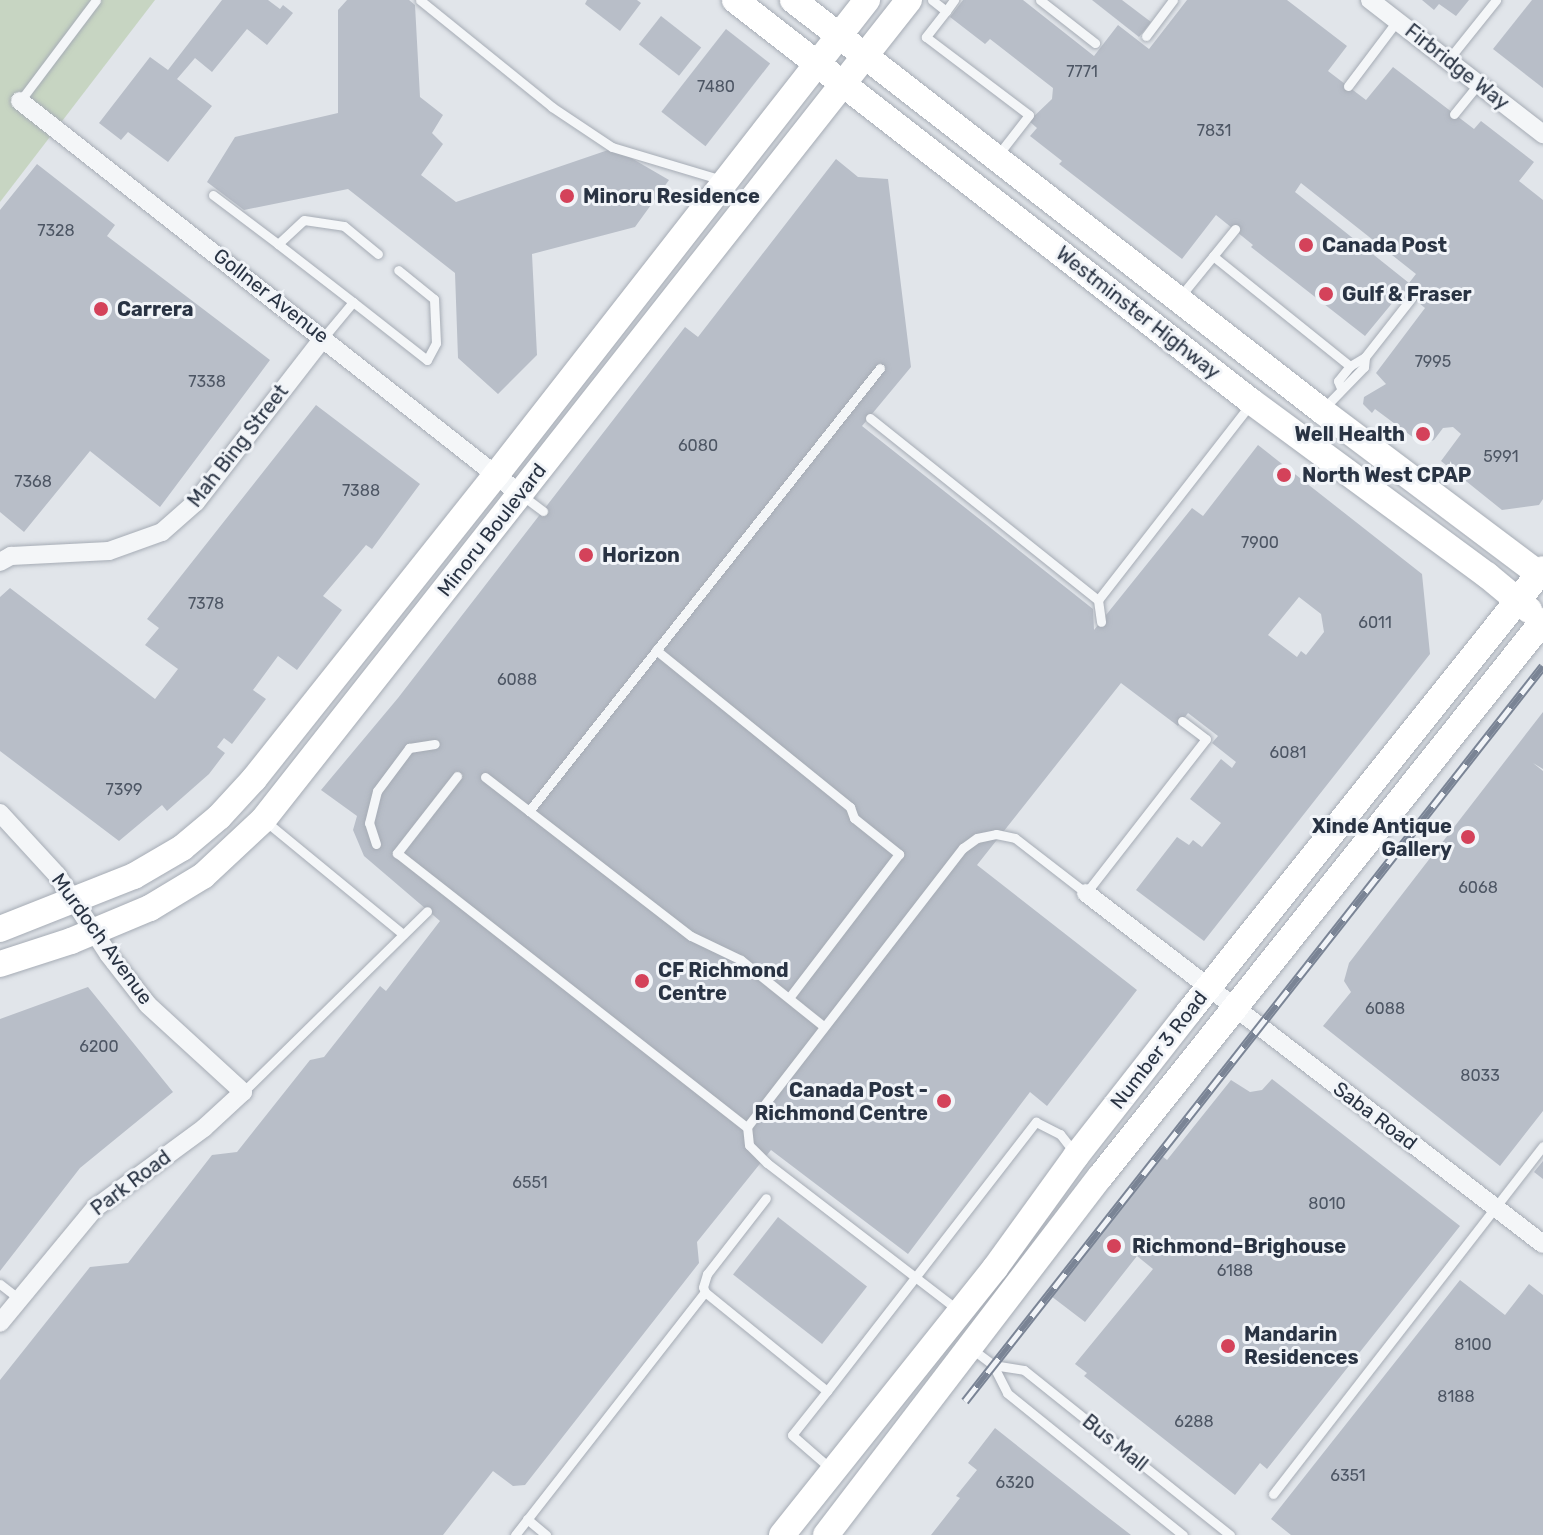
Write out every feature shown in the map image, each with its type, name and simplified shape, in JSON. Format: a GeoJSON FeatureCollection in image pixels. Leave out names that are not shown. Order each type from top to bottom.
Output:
{"type":"FeatureCollection","features":[{"type":"Feature","properties":{"kind":"main road","name":"Westminster Highway"},"geometry":{"type":"LineString","coordinates":[[735,0],[1252,402],[1518,601],[1543,623]]}},
{"type":"Feature","properties":{"kind":"main road","name":"Westminster Highway"},"geometry":{"type":"LineString","coordinates":[[793,0],[1322,411],[1542,573]]}},
{"type":"Feature","properties":{"kind":"main road","name":"Minoru Boulevard"},"geometry":{"type":"LineString","coordinates":[[0,929],[134,876],[182,848],[219,817],[254,779],[496,475],[867,0]]}},
{"type":"Feature","properties":{"kind":"main road","name":"Minoru Boulevard"},"geometry":{"type":"LineString","coordinates":[[0,964],[94,932],[150,908],[203,876],[263,820],[909,0]]}},
{"type":"Feature","properties":{"kind":"main road","name":"Number 3 Road"},"geometry":{"type":"LineString","coordinates":[[782,1535],[954,1321],[1076,1156],[1208,987],[1542,573]]}},
{"type":"Feature","properties":{"kind":"main road","name":"Number 3 Road"},"geometry":{"type":"LineString","coordinates":[[826,1535],[1100,1177],[1543,623]]}},
{"type":"Feature","properties":{"kind":"street","name":"Firbridge Way"},"geometry":{"type":"LineString","coordinates":[[1370,0],[1543,134]]}},
{"type":"Feature","properties":{"kind":"street","name":"Gollner Avenue"},"geometry":{"type":"LineString","coordinates":[[20,101],[520,494]]}},
{"type":"Feature","properties":{"kind":"street","name":"Mah Bing Street"},"geometry":{"type":"LineString","coordinates":[[0,562],[11,556],[109,551],[162,532],[180,520],[323,338]]}},
{"type":"Feature","properties":{"kind":"street","name":"Murdoch Avenue"},"geometry":{"type":"LineString","coordinates":[[0,813],[47,862],[148,1005],[243,1092]]}},
{"type":"Feature","properties":{"kind":"street","name":"Saba Road"},"geometry":{"type":"LineString","coordinates":[[1086,893],[1543,1244]]}},
{"type":"Feature","properties":{"kind":"street","name":"Park Road"},"geometry":{"type":"LineString","coordinates":[[0,1323],[95,1208],[195,1135],[243,1092]]}},
{"type":"Feature","properties":{"kind":"lane"},"geometry":{"type":"LineString","coordinates":[[20,101],[96,0]]}},
{"type":"Feature","properties":{"kind":"lane"},"geometry":{"type":"LineString","coordinates":[[420,0],[552,107],[612,147],[725,180]]}},
{"type":"Feature","properties":{"kind":"lane"},"geometry":{"type":"LineString","coordinates":[[932,0],[946,11]]}},
{"type":"Feature","properties":{"kind":"lane"},"geometry":{"type":"LineString","coordinates":[[954,0],[926,37],[1029,115],[996,157]]}},
{"type":"Feature","properties":{"kind":"lane"},"geometry":{"type":"LineString","coordinates":[[1040,0],[1095,43]]}},
{"type":"Feature","properties":{"kind":"lane"},"geometry":{"type":"LineString","coordinates":[[1146,36],[1170,4],[1156,0]]}},
{"type":"Feature","properties":{"kind":"lane"},"geometry":{"type":"LineString","coordinates":[[1448,60],[1496,0]]}},
{"type":"Feature","properties":{"kind":"lane"},"geometry":{"type":"LineString","coordinates":[[1348,86],[1397,21]]}},
{"type":"Feature","properties":{"kind":"lane"},"geometry":{"type":"LineString","coordinates":[[1454,114],[1478,84]]}},
{"type":"Feature","properties":{"kind":"lane"},"geometry":{"type":"LineString","coordinates":[[213,195],[427,360],[436,343],[434,299],[398,270]]}},
{"type":"Feature","properties":{"kind":"lane"},"geometry":{"type":"LineString","coordinates":[[278,244],[304,220],[344,226],[378,254]]}},
{"type":"Feature","properties":{"kind":"lane"},"geometry":{"type":"LineString","coordinates":[[1179,298],[1235,229]]}},
{"type":"Feature","properties":{"kind":"lane"},"geometry":{"type":"LineString","coordinates":[[1213,256],[1350,366]]}},
{"type":"Feature","properties":{"kind":"lane"},"geometry":{"type":"LineString","coordinates":[[1341,388],[1338,381],[1350,366],[1365,357],[1412,297]]}},
{"type":"Feature","properties":{"kind":"lane"},"geometry":{"type":"LineString","coordinates":[[323,338],[353,302]]}},
{"type":"Feature","properties":{"kind":"lane"},"geometry":{"type":"LineString","coordinates":[[1341,388],[1347,388],[1364,367],[1365,357]]}},
{"type":"Feature","properties":{"kind":"lane"},"geometry":{"type":"LineString","coordinates":[[529,811],[880,368]]}},
{"type":"Feature","properties":{"kind":"lane"},"geometry":{"type":"LineString","coordinates":[[1322,411],[1341,388]]}},
{"type":"Feature","properties":{"kind":"lane"},"geometry":{"type":"LineString","coordinates":[[1098,600],[1252,402]]}},
{"type":"Feature","properties":{"kind":"lane"},"geometry":{"type":"LineString","coordinates":[[870,418],[1098,600],[1101,622]]}},
{"type":"Feature","properties":{"kind":"lane"},"geometry":{"type":"LineString","coordinates":[[520,494],[543,511]]}},
{"type":"Feature","properties":{"kind":"lane"},"geometry":{"type":"LineString","coordinates":[[656,650],[850,807],[854,818],[899,854],[789,998]]}},
{"type":"Feature","properties":{"kind":"lane"},"geometry":{"type":"LineString","coordinates":[[457,776],[397,853],[747,1127],[963,848],[977,838],[996,834],[1015,838],[1086,893],[1206,739],[1182,721]]}},
{"type":"Feature","properties":{"kind":"lane"},"geometry":{"type":"LineString","coordinates":[[376,844],[369,814],[377,791],[409,748],[435,744]]}},
{"type":"Feature","properties":{"kind":"lane"},"geometry":{"type":"LineString","coordinates":[[485,777],[691,936],[741,960],[823,1026]]}},
{"type":"Feature","properties":{"kind":"lane"},"geometry":{"type":"LineString","coordinates":[[263,820],[403,934]]}},
{"type":"Feature","properties":{"kind":"lane"},"geometry":{"type":"LineString","coordinates":[[243,1092],[427,911]]}},
{"type":"Feature","properties":{"kind":"lane"},"geometry":{"type":"LineString","coordinates":[[834,1471],[792,1435],[917,1279],[937,1246],[1036,1122],[1060,1134],[1076,1156]]}},
{"type":"Feature","properties":{"kind":"lane","name":"Bus Mall"},"geometry":{"type":"LineString","coordinates":[[747,1127],[749,1145],[767,1163],[917,1279],[954,1321],[971,1348],[993,1365],[1007,1393],[1183,1535]]}},
{"type":"Feature","properties":{"kind":"lane"},"geometry":{"type":"LineString","coordinates":[[1273,1494],[1543,1146]]}},
{"type":"Feature","properties":{"kind":"lane"},"geometry":{"type":"LineString","coordinates":[[766,1198],[707,1274],[703,1287],[705,1292],[827,1391]]}},
{"type":"Feature","properties":{"kind":"lane"},"geometry":{"type":"LineString","coordinates":[[0,1284],[19,1299]]}},
{"type":"Feature","properties":{"kind":"lane"},"geometry":{"type":"LineString","coordinates":[[515,1535],[705,1292]]}},
{"type":"Feature","properties":{"kind":"lane","name":"Bus Mall"},"geometry":{"type":"LineString","coordinates":[[993,1365],[1024,1370],[1230,1535]]}},
{"type":"Feature","properties":{"kind":"lane"},"geometry":{"type":"LineString","coordinates":[[527,1519],[546,1535]]}},
{"type":"Feature","properties":{"kind":"green space"},"geometry":{"type":"Polygon","coordinates":[[[0,0],[155,0],[0,202],[0,0]]]}},
{"type":"Feature","properties":{"kind":"building"},"geometry":{"type":"Polygon","coordinates":[[[222,0],[268,0],[280,9],[283,5],[293,13],[267,45],[247,29],[212,72],[195,58],[177,79],[212,106],[168,162],[128,132],[121,140],[99,123],[150,57],[168,70],[222,0]]]}},
{"type":"Feature","properties":{"kind":"building","name":"Minoru Residence"},"geometry":{"type":"Polygon","coordinates":[[[347,0],[409,0],[415,5],[420,97],[443,115],[432,133],[443,144],[421,175],[456,202],[614,148],[669,180],[635,227],[532,254],[537,355],[498,394],[458,358],[455,273],[348,189],[244,210],[207,182],[235,137],[338,113],[338,10],[347,0]]]}},
{"type":"Feature","properties":{"kind":"building"},"geometry":{"type":"Polygon","coordinates":[[[587,0],[637,0],[641,3],[620,31],[585,4],[587,0]]]}},
{"type":"Feature","properties":{"kind":"building"},"geometry":{"type":"Polygon","coordinates":[[[963,0],[1023,0],[1094,56],[1118,25],[1149,49],[1187,0],[1287,0],[1347,46],[1328,71],[1366,100],[1393,67],[1474,129],[1481,121],[1534,162],[1519,181],[1543,200],[1543,499],[1539,505],[1502,510],[1441,461],[1461,434],[1453,427],[1443,428],[1434,440],[1422,444],[1375,409],[1372,413],[1363,404],[1364,397],[1386,384],[1376,373],[1425,308],[1403,290],[1365,336],[1251,247],[1253,245],[1216,215],[1182,259],[1059,164],[1062,161],[1030,136],[1037,128],[1029,121],[1052,99],[1053,88],[990,39],[985,44],[950,17],[963,0]],[[1301,183],[1295,192],[1409,283],[1416,274],[1301,183]]]}},
{"type":"Feature","properties":{"kind":"building"},"geometry":{"type":"Polygon","coordinates":[[[1092,0],[1122,0],[1151,22],[1139,37],[1092,0]]]}},
{"type":"Feature","properties":{"kind":"building"},"geometry":{"type":"Polygon","coordinates":[[[1422,0],[1469,0],[1456,16],[1439,4],[1434,10],[1422,0]]]}},
{"type":"Feature","properties":{"kind":"building"},"geometry":{"type":"Polygon","coordinates":[[[1532,0],[1543,0],[1543,88],[1493,49],[1532,0]]]}},
{"type":"Feature","properties":{"kind":"building"},"geometry":{"type":"Polygon","coordinates":[[[661,16],[701,47],[679,76],[639,44],[661,16]]]}},
{"type":"Feature","properties":{"kind":"building"},"geometry":{"type":"Polygon","coordinates":[[[726,29],[770,63],[705,146],[661,112],[726,29]]]}},
{"type":"Feature","properties":{"kind":"building","name":"CF Richmond Centre"},"geometry":{"type":"Polygon","coordinates":[[[836,159],[858,177],[888,179],[911,367],[862,426],[1093,609],[1094,630],[1192,508],[1203,516],[1258,445],[1422,574],[1430,654],[1204,941],[1136,890],[1177,837],[1189,845],[1193,840],[1202,847],[1221,823],[1190,799],[1221,759],[1232,768],[1236,762],[1212,743],[1218,736],[1188,713],[1178,726],[1121,683],[977,865],[1137,990],[1047,1106],[1030,1092],[908,1254],[771,1150],[697,1242],[699,1263],[525,1485],[513,1486],[493,1471],[443,1535],[0,1535],[0,1380],[90,1267],[128,1263],[212,1155],[237,1152],[310,1060],[324,1057],[380,986],[386,991],[440,921],[364,856],[353,830],[357,816],[321,790],[398,698],[685,327],[698,337],[836,159]],[[1299,597],[1268,635],[1297,657],[1301,651],[1306,655],[1324,632],[1321,614],[1299,597]]]}},
{"type":"Feature","properties":{"kind":"building","name":"Carrera"},"geometry":{"type":"Polygon","coordinates":[[[37,164],[115,225],[107,236],[270,360],[160,507],[90,451],[24,532],[0,512],[0,210],[37,164]]]}},
{"type":"Feature","properties":{"kind":"building"},"geometry":{"type":"Polygon","coordinates":[[[316,405],[420,484],[372,549],[366,545],[323,596],[342,610],[297,670],[278,656],[253,690],[266,699],[232,744],[224,738],[217,747],[225,753],[209,774],[167,811],[162,805],[119,841],[0,751],[0,597],[10,588],[155,699],[178,669],[145,645],[159,628],[147,619],[316,405]]]}},
{"type":"Feature","properties":{"kind":"building"},"geometry":{"type":"Polygon","coordinates":[[[1543,712],[1543,769],[1533,763],[1543,771],[1543,1111],[1500,1166],[1323,1026],[1351,992],[1344,981],[1349,963],[1543,712]]]}},
{"type":"Feature","properties":{"kind":"building"},"geometry":{"type":"Polygon","coordinates":[[[88,987],[173,1092],[80,1168],[0,1271],[0,1019],[88,987]]]}},
{"type":"Feature","properties":{"kind":"building"},"geometry":{"type":"Polygon","coordinates":[[[1272,1079],[1460,1226],[1267,1469],[1260,1463],[1235,1495],[1084,1376],[1087,1373],[1075,1364],[1153,1269],[1137,1256],[1085,1322],[1051,1296],[1162,1156],[1167,1160],[1231,1080],[1250,1092],[1262,1090],[1272,1079]]]}},
{"type":"Feature","properties":{"kind":"building"},"geometry":{"type":"Polygon","coordinates":[[[1543,1161],[1543,1179],[1534,1172],[1543,1161]]]}},
{"type":"Feature","properties":{"kind":"building"},"geometry":{"type":"Polygon","coordinates":[[[778,1217],[867,1287],[822,1344],[733,1275],[778,1217]]]}},
{"type":"Feature","properties":{"kind":"building"},"geometry":{"type":"Polygon","coordinates":[[[1460,1280],[1505,1315],[1529,1284],[1543,1295],[1543,1535],[1291,1535],[1271,1519],[1460,1280]]]}},
{"type":"Feature","properties":{"kind":"building"},"geometry":{"type":"Polygon","coordinates":[[[995,1428],[1131,1535],[931,1535],[977,1470],[968,1463],[995,1428]]]}},
{"type":"Feature","properties":{"kind":"railway"},"geometry":{"type":"LineString","coordinates":[[965,1401],[1543,666]]}},
{"type":"Feature","properties":{"kind":"place","name":"Minoru Residence"},"geometry":{"type":"Point","coordinates":[567,196]}},
{"type":"Feature","properties":{"kind":"place","name":"Canada Post"},"geometry":{"type":"Point","coordinates":[1306,245]}},
{"type":"Feature","properties":{"kind":"place","name":"Gulf & Fraser"},"geometry":{"type":"Point","coordinates":[1326,294]}},
{"type":"Feature","properties":{"kind":"place","name":"Carrera"},"geometry":{"type":"Point","coordinates":[101,309]}},
{"type":"Feature","properties":{"kind":"place","name":"Well Health"},"geometry":{"type":"Point","coordinates":[1423,434]}},
{"type":"Feature","properties":{"kind":"place","name":"North West CPAP"},"geometry":{"type":"Point","coordinates":[1284,475]}},
{"type":"Feature","properties":{"kind":"place","name":"Horizon"},"geometry":{"type":"Point","coordinates":[586,555]}},
{"type":"Feature","properties":{"kind":"place","name":"Xinde Antique Gallery"},"geometry":{"type":"Point","coordinates":[1468,837]}},
{"type":"Feature","properties":{"kind":"place","name":"CF Richmond Centre"},"geometry":{"type":"Point","coordinates":[642,981]}},
{"type":"Feature","properties":{"kind":"place","name":"Canada Post - Richmond Centre"},"geometry":{"type":"Point","coordinates":[944,1101]}},
{"type":"Feature","properties":{"kind":"place","name":"Richmond–Brighouse"},"geometry":{"type":"Point","coordinates":[1114,1246]}},
{"type":"Feature","properties":{"kind":"place","name":"Mandarin Residences"},"geometry":{"type":"Point","coordinates":[1228,1346]}}]}
